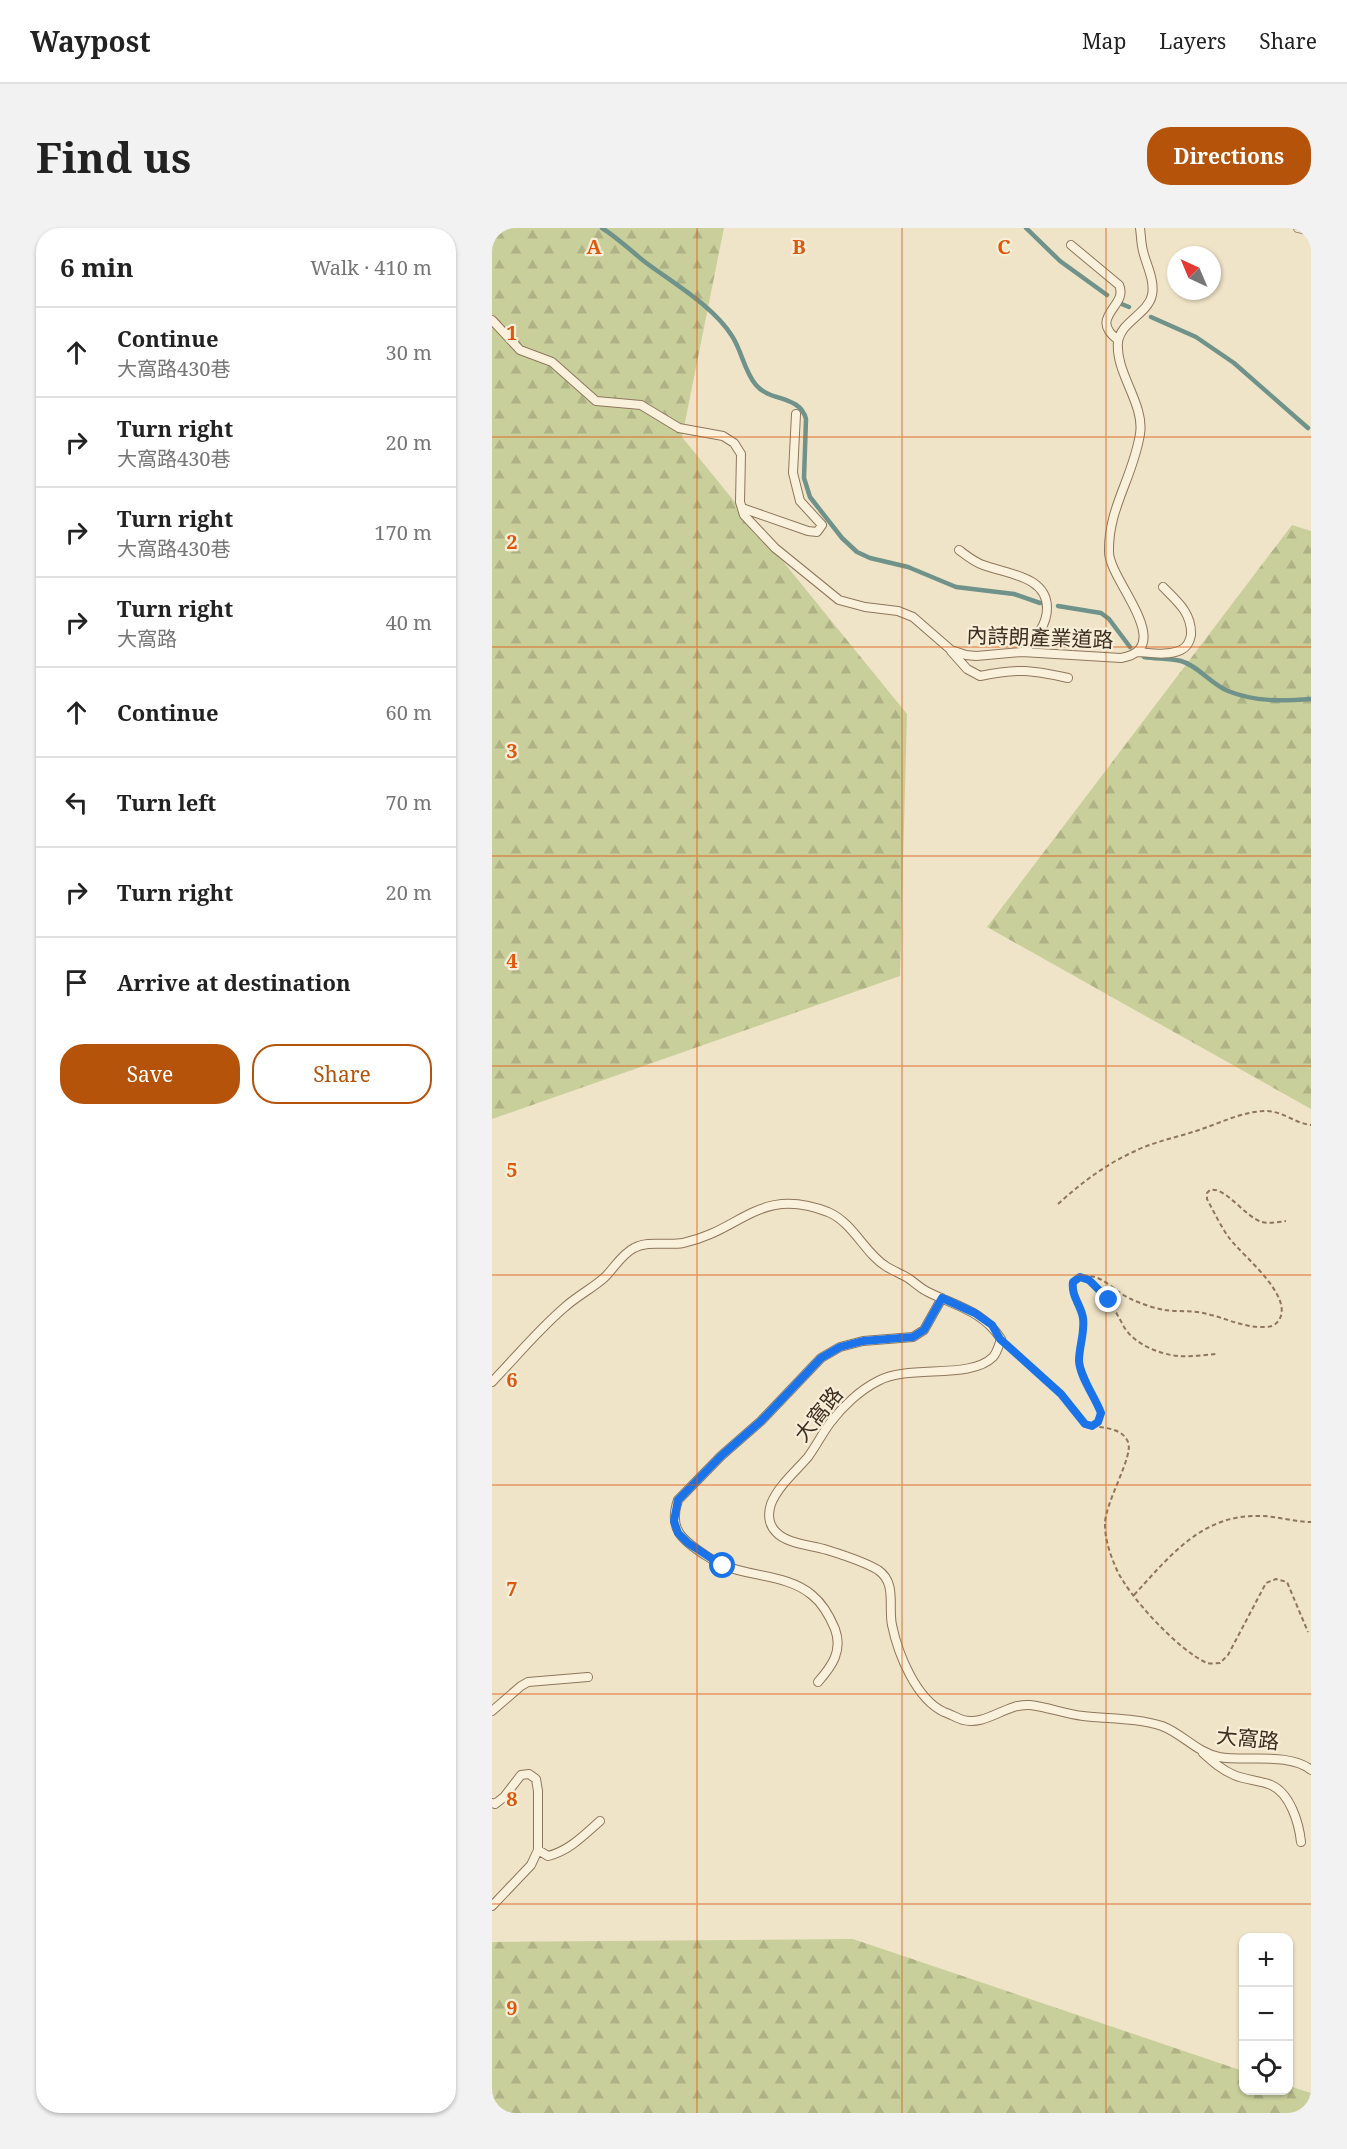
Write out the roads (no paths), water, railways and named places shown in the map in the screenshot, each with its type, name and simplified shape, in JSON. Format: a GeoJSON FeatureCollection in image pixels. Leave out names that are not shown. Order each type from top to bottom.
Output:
{"type":"FeatureCollection","features":[{"type":"Feature","properties":{"kind":"lane"},"geometry":{"type":"LineString","coordinates":[[1118,340],[1124,327],[1152,296],[1152,282],[1142,249],[1140,228]]}},
{"type":"Feature","properties":{"kind":"lane"},"geometry":{"type":"LineString","coordinates":[[1298,228],[1311,231]]}},
{"type":"Feature","properties":{"kind":"lane","name":"內詩朗產業道路"},"geometry":{"type":"LineString","coordinates":[[742,508],[744,515],[775,548],[839,600],[854,605],[898,611],[913,617],[951,650],[976,656],[1022,652],[1132,657],[1140,649],[1143,630],[1140,617],[1117,578],[1109,556],[1109,535],[1115,508],[1130,475],[1141,431],[1135,403],[1119,355],[1118,340],[1108,333],[1106,327],[1107,319],[1121,290],[1119,285],[1071,245]]}},
{"type":"Feature","properties":{"kind":"lane"},"geometry":{"type":"LineString","coordinates":[[492,320],[520,350],[552,362],[596,401],[641,405],[679,428],[723,436],[734,443],[741,454],[743,464],[740,501],[742,508],[817,532],[822,525],[800,501],[793,472],[796,414]]}},
{"type":"Feature","properties":{"kind":"lane"},"geometry":{"type":"LineString","coordinates":[[959,550],[981,565],[1029,580],[1041,588],[1047,598],[1047,615],[1035,638],[1022,652]]}},
{"type":"Feature","properties":{"kind":"lane"},"geometry":{"type":"LineString","coordinates":[[1140,649],[1169,654],[1183,650],[1189,642],[1191,633],[1189,616],[1163,587]]}},
{"type":"Feature","properties":{"kind":"lane"},"geometry":{"type":"LineString","coordinates":[[951,650],[967,669],[980,676],[1016,670],[1042,672],[1068,678]]}},
{"type":"Feature","properties":{"kind":"lane"},"geometry":{"type":"LineString","coordinates":[[492,1382],[547,1323],[604,1278],[634,1247],[643,1244],[683,1243],[766,1206],[781,1203],[816,1208],[831,1213],[844,1222],[878,1261],[907,1277],[924,1290],[942,1298],[924,1330],[913,1337],[863,1341],[840,1347],[821,1358],[761,1421],[721,1456],[678,1500],[674,1510],[674,1521],[678,1533],[688,1543],[723,1566],[789,1582],[812,1595],[830,1617],[836,1632],[838,1649],[832,1667],[818,1682]]}},
{"type":"Feature","properties":{"kind":"lane","name":"大窩路"},"geometry":{"type":"LineString","coordinates":[[942,1298],[975,1313],[992,1325],[1000,1339],[995,1355],[983,1365],[901,1373],[880,1379],[861,1391],[831,1421],[810,1454],[781,1488],[771,1504],[769,1520],[776,1532],[792,1541],[828,1550],[857,1561],[885,1576],[890,1587],[891,1624],[910,1676],[924,1698],[940,1710],[963,1720],[975,1720],[989,1718],[1018,1705],[1030,1705],[1084,1716],[1130,1720],[1161,1726],[1179,1734],[1199,1750],[1218,1757],[1285,1760],[1306,1766],[1311,1770]]}},
{"type":"Feature","properties":{"kind":"lane"},"geometry":{"type":"LineString","coordinates":[[492,1711],[520,1686],[528,1682],[588,1677]]}},
{"type":"Feature","properties":{"kind":"lane"},"geometry":{"type":"LineString","coordinates":[[1199,1750],[1222,1770],[1279,1790],[1287,1800],[1300,1829],[1301,1842]]}},
{"type":"Feature","properties":{"kind":"lane"},"geometry":{"type":"LineString","coordinates":[[492,1803],[495,1804],[504,1797],[521,1775],[528,1774],[536,1779],[538,1850],[531,1865],[492,1906]]}},
{"type":"Feature","properties":{"kind":"lane"},"geometry":{"type":"LineString","coordinates":[[538,1850],[548,1856],[558,1854],[600,1821]]}},
{"type":"Feature","properties":{"kind":"waterway"},"geometry":{"type":"LineString","coordinates":[[602,228],[692,296],[724,325],[732,336],[756,385],[769,394],[791,402],[803,411],[806,419],[804,478],[810,497],[842,538],[857,552],[870,558],[908,567],[956,587],[1014,594],[1040,603]]}},
{"type":"Feature","properties":{"kind":"waterway"},"geometry":{"type":"LineString","coordinates":[[1026,228],[1060,261],[1107,295]]}},
{"type":"Feature","properties":{"kind":"waterway"},"geometry":{"type":"LineString","coordinates":[[1119,303],[1129,307]]}},
{"type":"Feature","properties":{"kind":"waterway"},"geometry":{"type":"LineString","coordinates":[[1151,317],[1196,337],[1234,363],[1308,428]]}},
{"type":"Feature","properties":{"kind":"waterway"},"geometry":{"type":"LineString","coordinates":[[1058,606],[1101,613],[1109,619],[1130,647]]}},
{"type":"Feature","properties":{"kind":"waterway"},"geometry":{"type":"LineString","coordinates":[[1144,657],[1187,663],[1222,688],[1238,695],[1259,699],[1311,699]]}}]}
